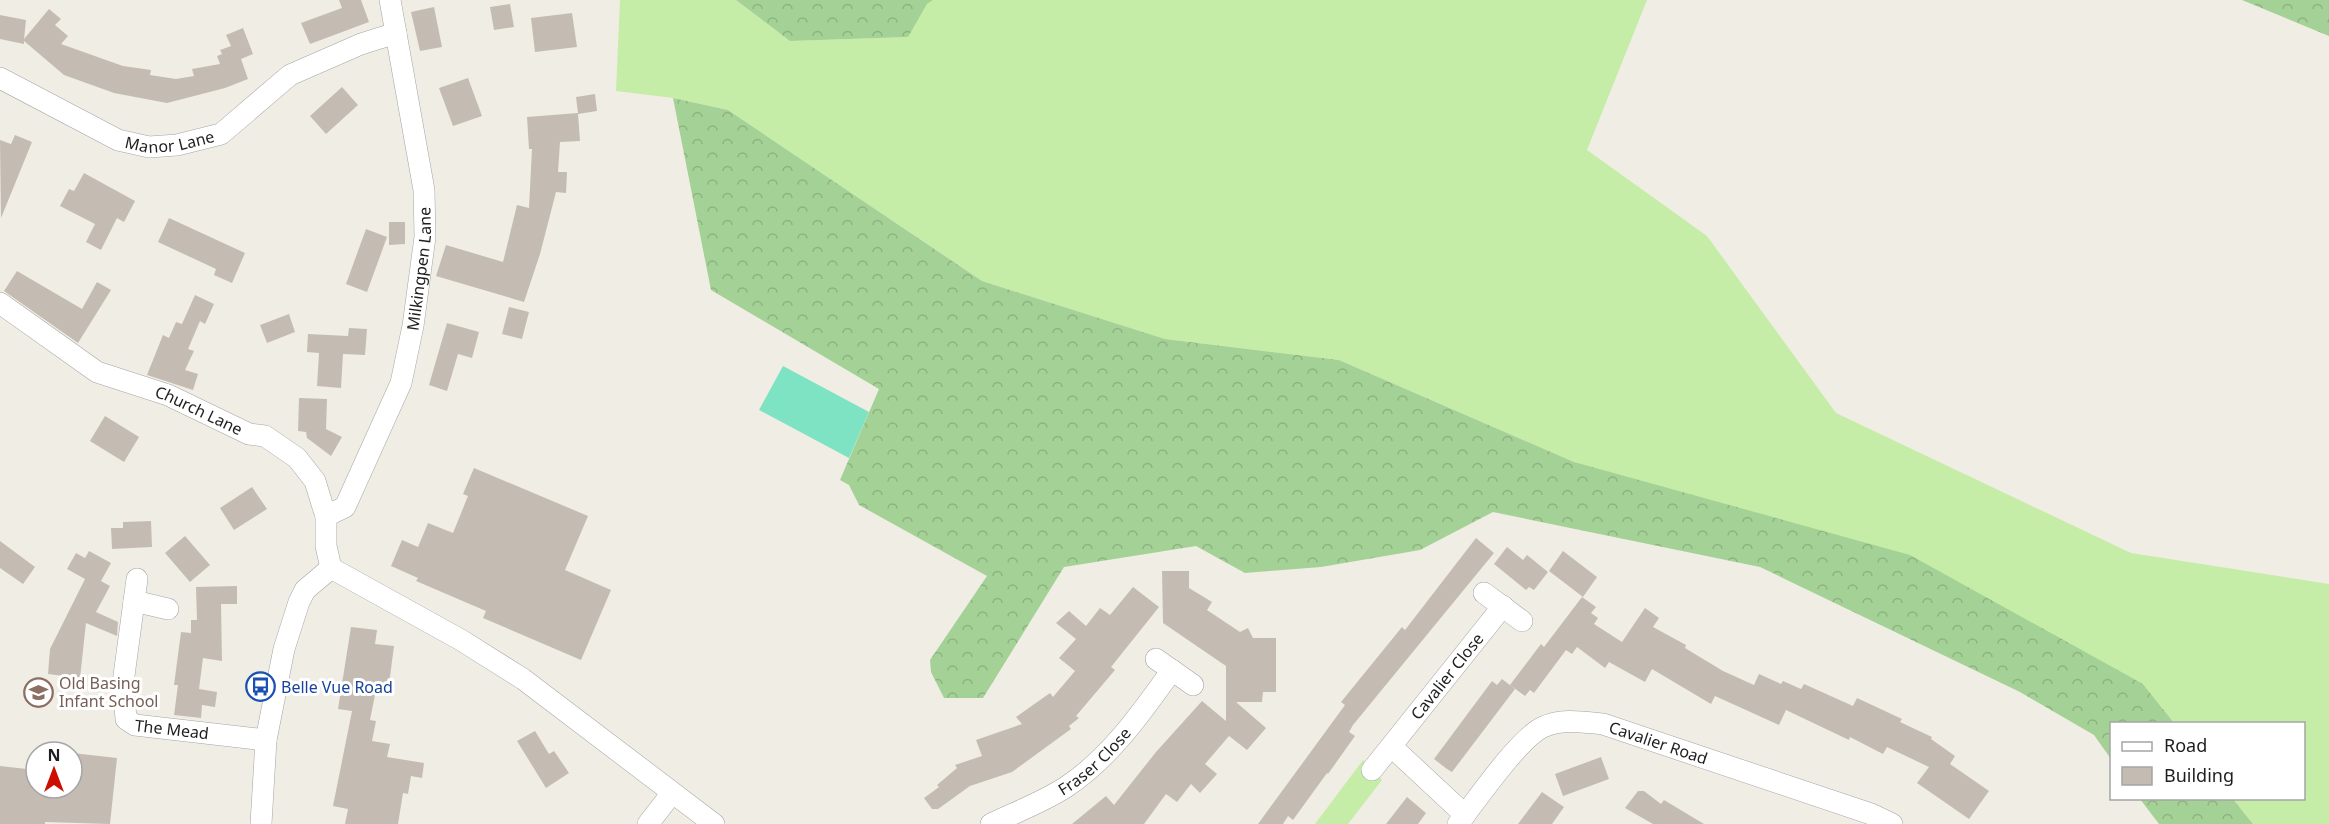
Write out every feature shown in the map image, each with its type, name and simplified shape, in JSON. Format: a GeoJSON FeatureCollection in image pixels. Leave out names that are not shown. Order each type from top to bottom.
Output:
{"type":"FeatureCollection","features":[{"type":"Feature","properties":{"kind":"street","name":"Milkingpen Lane"},"geometry":{"type":"LineString","coordinates":[[326,516],[345,507],[401,383],[420,282],[425,237],[424,190],[390,0]]}},
{"type":"Feature","properties":{"kind":"street","name":"Manor Lane"},"geometry":{"type":"LineString","coordinates":[[0,78],[118,140],[149,147],[177,145],[221,134],[290,75],[361,44],[396,33]]}},
{"type":"Feature","properties":{"kind":"street","name":"Church Lane"},"geometry":{"type":"LineString","coordinates":[[0,303],[97,372],[168,395],[249,434],[265,436],[297,458],[315,481],[326,516],[326,546],[331,568]]}},
{"type":"Feature","properties":{"kind":"street"},"geometry":{"type":"LineString","coordinates":[[261,824],[266,740],[284,649],[299,602],[305,591],[331,568],[461,640],[523,679],[714,824]]}},
{"type":"Feature","properties":{"kind":"street","name":"The Mead"},"geometry":{"type":"LineString","coordinates":[[137,579],[123,683],[126,719],[135,725],[266,740]]}},
{"type":"Feature","properties":{"kind":"street"},"geometry":{"type":"LineString","coordinates":[[1484,593],[1522,621]]}},
{"type":"Feature","properties":{"kind":"street"},"geometry":{"type":"LineString","coordinates":[[134,601],[168,609]]}},
{"type":"Feature","properties":{"kind":"street","name":"Cavalier Close"},"geometry":{"type":"LineString","coordinates":[[1372,770],[1503,606]]}},
{"type":"Feature","properties":{"kind":"street","name":"Fraser Close"},"geometry":{"type":"LineString","coordinates":[[991,824],[1065,788],[1088,771],[1145,708],[1164,664],[1193,685]]}},
{"type":"Feature","properties":{"kind":"street","name":"Cavalier Road"},"geometry":{"type":"LineString","coordinates":[[1461,820],[1520,745],[1543,727],[1571,721],[1603,724],[1871,814],[1892,824]]}},
{"type":"Feature","properties":{"kind":"street"},"geometry":{"type":"LineString","coordinates":[[1392,747],[1461,820]]}},
{"type":"Feature","properties":{"kind":"street"},"geometry":{"type":"LineString","coordinates":[[648,824],[672,792]]}},
{"type":"Feature","properties":{"kind":"green space"},"geometry":{"type":"Polygon","coordinates":[[[620,0],[736,0],[790,41],[907,37],[927,4],[933,0],[1647,0],[1587,150],[1707,236],[1836,413],[2131,553],[2329,584],[2329,824],[2253,824],[2234,800],[2305,800],[2305,722],[2173,722],[2143,684],[1574,462],[1339,360],[1165,339],[982,281],[728,110],[673,98],[616,91],[620,0]]]}},
{"type":"Feature","properties":{"kind":"green space"},"geometry":{"type":"Polygon","coordinates":[[[736,0],[933,0],[927,4],[908,37],[790,41],[736,0]]]}},
{"type":"Feature","properties":{"kind":"green space"},"geometry":{"type":"Polygon","coordinates":[[[2242,0],[2329,0],[2329,36],[2242,0]]]}},
{"type":"Feature","properties":{"kind":"green space"},"geometry":{"type":"Polygon","coordinates":[[[673,98],[728,110],[982,281],[1165,339],[1339,360],[1574,462],[1910,555],[2143,684],[2173,722],[2110,722],[2110,758],[2094,735],[2020,692],[1760,567],[1493,512],[1420,550],[1321,567],[1245,573],[1196,546],[1064,567],[983,698],[944,698],[931,672],[930,660],[987,576],[859,505],[849,485],[840,480],[879,389],[711,290],[673,98]]]}},
{"type":"Feature","properties":{"kind":"green space"},"geometry":{"type":"Polygon","coordinates":[[[783,366],[869,412],[849,458],[759,410],[783,366]]]}},
{"type":"Feature","properties":{"kind":"green space"},"geometry":{"type":"Polygon","coordinates":[[[1363,760],[1382,780],[1348,824],[1315,824],[1363,760]]]}},
{"type":"Feature","properties":{"kind":"green space"},"geometry":{"type":"Polygon","coordinates":[[[2141,800],[2234,800],[2253,824],[2159,824],[2141,800]]]}},
{"type":"Feature","properties":{"kind":"building"},"geometry":{"type":"Polygon","coordinates":[[[339,0],[361,0],[369,22],[310,44],[301,23],[342,8],[339,0]]]}},
{"type":"Feature","properties":{"kind":"building"},"geometry":{"type":"Polygon","coordinates":[[[510,4],[514,27],[494,30],[490,7],[510,4]]]}},
{"type":"Feature","properties":{"kind":"building"},"geometry":{"type":"Polygon","coordinates":[[[434,7],[442,47],[420,51],[411,12],[434,7]]]}},
{"type":"Feature","properties":{"kind":"building"},"geometry":{"type":"Polygon","coordinates":[[[49,9],[61,19],[55,25],[68,36],[61,44],[123,66],[151,70],[150,75],[176,79],[194,76],[192,69],[220,64],[217,56],[222,54],[220,50],[231,46],[226,35],[243,28],[253,54],[241,59],[248,79],[225,88],[167,103],[114,93],[64,75],[24,41],[24,44],[0,39],[0,15],[26,20],[24,39],[49,9]]]}},
{"type":"Feature","properties":{"kind":"building"},"geometry":{"type":"Polygon","coordinates":[[[572,13],[577,47],[535,52],[531,18],[572,13]]]}},
{"type":"Feature","properties":{"kind":"building"},"geometry":{"type":"Polygon","coordinates":[[[468,78],[482,116],[453,126],[439,88],[468,78]]]}},
{"type":"Feature","properties":{"kind":"building"},"geometry":{"type":"Polygon","coordinates":[[[342,87],[358,105],[326,134],[310,116],[342,87]]]}},
{"type":"Feature","properties":{"kind":"building"},"geometry":{"type":"Polygon","coordinates":[[[595,94],[597,111],[578,114],[580,141],[560,142],[558,172],[567,172],[566,193],[556,192],[540,254],[524,302],[436,276],[446,245],[503,262],[517,205],[529,208],[532,149],[529,149],[527,117],[578,113],[576,97],[595,94]]]}},
{"type":"Feature","properties":{"kind":"building"},"geometry":{"type":"Polygon","coordinates":[[[15,135],[32,142],[1,218],[0,140],[11,144],[15,135]]]}},
{"type":"Feature","properties":{"kind":"building"},"geometry":{"type":"Polygon","coordinates":[[[84,173],[135,201],[124,222],[117,218],[101,250],[86,242],[95,224],[60,206],[69,189],[74,191],[84,173]]]}},
{"type":"Feature","properties":{"kind":"building"},"geometry":{"type":"Polygon","coordinates":[[[169,218],[245,253],[232,283],[214,275],[216,269],[158,242],[169,218]]]}},
{"type":"Feature","properties":{"kind":"building"},"geometry":{"type":"Polygon","coordinates":[[[389,222],[405,222],[405,244],[389,245],[389,222]]]}},
{"type":"Feature","properties":{"kind":"building"},"geometry":{"type":"Polygon","coordinates":[[[366,229],[387,237],[367,292],[346,284],[366,229]]]}},
{"type":"Feature","properties":{"kind":"building"},"geometry":{"type":"Polygon","coordinates":[[[17,271],[82,309],[97,282],[111,290],[78,343],[4,291],[17,271]]]}},
{"type":"Feature","properties":{"kind":"building"},"geometry":{"type":"Polygon","coordinates":[[[195,295],[214,304],[205,324],[200,321],[188,349],[194,351],[185,370],[198,374],[193,390],[147,375],[163,335],[169,338],[176,322],[182,324],[195,295]]]}},
{"type":"Feature","properties":{"kind":"building"},"geometry":{"type":"Polygon","coordinates":[[[509,307],[529,312],[522,339],[502,334],[509,307]]]}},
{"type":"Feature","properties":{"kind":"building"},"geometry":{"type":"Polygon","coordinates":[[[289,314],[295,332],[267,343],[260,325],[289,314]]]}},
{"type":"Feature","properties":{"kind":"building"},"geometry":{"type":"Polygon","coordinates":[[[447,323],[479,332],[472,358],[458,354],[447,391],[429,385],[447,323]]]}},
{"type":"Feature","properties":{"kind":"building"},"geometry":{"type":"Polygon","coordinates":[[[349,328],[367,329],[365,355],[343,354],[341,388],[317,386],[319,353],[307,352],[308,334],[348,336],[349,328]]]}},
{"type":"Feature","properties":{"kind":"building"},"geometry":{"type":"Polygon","coordinates":[[[299,398],[327,399],[326,429],[342,437],[331,456],[307,438],[306,432],[298,431],[299,398]]]}},
{"type":"Feature","properties":{"kind":"building"},"geometry":{"type":"Polygon","coordinates":[[[105,416],[139,437],[124,462],[90,441],[105,416]]]}},
{"type":"Feature","properties":{"kind":"building"},"geometry":{"type":"Polygon","coordinates":[[[474,468],[588,516],[565,570],[611,590],[581,660],[483,618],[486,611],[416,581],[418,578],[391,566],[402,540],[418,547],[428,523],[453,533],[468,496],[463,494],[474,468]]]}},
{"type":"Feature","properties":{"kind":"building"},"geometry":{"type":"Polygon","coordinates":[[[252,487],[267,509],[234,530],[220,508],[252,487]]]}},
{"type":"Feature","properties":{"kind":"building"},"geometry":{"type":"Polygon","coordinates":[[[151,521],[152,547],[112,549],[111,528],[123,528],[123,522],[151,521]]]}},
{"type":"Feature","properties":{"kind":"building"},"geometry":{"type":"Polygon","coordinates":[[[185,536],[210,565],[190,582],[165,553],[185,536]]]}},
{"type":"Feature","properties":{"kind":"building"},"geometry":{"type":"Polygon","coordinates":[[[1476,538],[1494,553],[1353,725],[1349,732],[1355,736],[1293,820],[1288,816],[1283,824],[1258,824],[1345,705],[1341,702],[1402,627],[1405,630],[1476,538]]]}},
{"type":"Feature","properties":{"kind":"building"},"geometry":{"type":"Polygon","coordinates":[[[0,541],[35,567],[23,584],[0,568],[0,541]]]}},
{"type":"Feature","properties":{"kind":"building"},"geometry":{"type":"Polygon","coordinates":[[[1507,547],[1523,560],[1527,555],[1548,572],[1534,590],[1529,587],[1526,590],[1494,564],[1507,547]]]}},
{"type":"Feature","properties":{"kind":"building"},"geometry":{"type":"Polygon","coordinates":[[[89,551],[111,563],[101,581],[110,586],[96,612],[118,622],[117,636],[86,623],[80,678],[48,674],[50,649],[85,579],[67,569],[76,553],[85,558],[89,551]]]}},
{"type":"Feature","properties":{"kind":"building"},"geometry":{"type":"Polygon","coordinates":[[[1563,551],[1597,577],[1583,597],[1549,571],[1563,551]]]}},
{"type":"Feature","properties":{"kind":"building"},"geometry":{"type":"Polygon","coordinates":[[[1162,571],[1189,571],[1189,588],[1212,602],[1207,610],[1240,632],[1248,628],[1253,638],[1276,638],[1276,692],[1263,692],[1262,702],[1236,702],[1266,728],[1247,750],[1229,736],[1205,764],[1217,774],[1200,793],[1191,784],[1177,802],[1166,794],[1144,824],[1072,824],[1106,796],[1114,805],[1156,752],[1202,701],[1226,721],[1226,666],[1163,623],[1162,571]]]}},
{"type":"Feature","properties":{"kind":"building"},"geometry":{"type":"Polygon","coordinates":[[[237,586],[237,604],[221,604],[222,661],[203,658],[199,689],[217,692],[215,707],[202,705],[201,718],[174,715],[178,685],[174,685],[181,632],[191,633],[191,620],[197,620],[196,587],[237,586]]]}},
{"type":"Feature","properties":{"kind":"building"},"geometry":{"type":"Polygon","coordinates":[[[1133,587],[1159,607],[1111,667],[1115,670],[1076,716],[1079,718],[1069,726],[1071,729],[1012,772],[970,786],[938,809],[932,809],[924,798],[939,787],[937,785],[957,768],[955,765],[982,756],[976,740],[1022,724],[1016,717],[1050,693],[1053,697],[1075,671],[1059,658],[1076,639],[1056,623],[1069,611],[1086,626],[1100,608],[1110,615],[1133,587]]]}},
{"type":"Feature","properties":{"kind":"building"},"geometry":{"type":"Polygon","coordinates":[[[1582,597],[1596,607],[1591,613],[1598,618],[1594,624],[1622,642],[1645,608],[1659,618],[1653,627],[1686,645],[1685,648],[1723,671],[1754,685],[1759,674],[1781,684],[1783,681],[1801,689],[1804,684],[1853,706],[1857,698],[1902,719],[1900,722],[1932,737],[1931,739],[1955,756],[1950,764],[1989,791],[1969,819],[1917,783],[1929,767],[1887,747],[1883,754],[1850,737],[1849,740],[1786,710],[1779,725],[1715,696],[1711,704],[1652,669],[1645,682],[1609,662],[1605,668],[1577,647],[1572,654],[1566,650],[1534,693],[1530,690],[1525,696],[1510,685],[1541,644],[1544,647],[1582,597]]]}},
{"type":"Feature","properties":{"kind":"building"},"geometry":{"type":"Polygon","coordinates":[[[351,627],[377,630],[375,644],[394,646],[388,692],[376,690],[370,720],[376,721],[372,741],[390,744],[387,757],[424,763],[422,778],[411,776],[408,794],[403,793],[398,824],[345,824],[348,809],[333,806],[352,711],[338,709],[351,627]]]}},
{"type":"Feature","properties":{"kind":"building"},"geometry":{"type":"Polygon","coordinates":[[[1502,679],[1515,689],[1452,772],[1434,759],[1492,681],[1497,685],[1502,679]]]}},
{"type":"Feature","properties":{"kind":"building"},"geometry":{"type":"Polygon","coordinates":[[[535,731],[549,754],[554,751],[569,773],[546,788],[517,741],[535,731]]]}},
{"type":"Feature","properties":{"kind":"building"},"geometry":{"type":"Polygon","coordinates":[[[84,754],[117,758],[110,824],[45,822],[45,824],[0,824],[0,766],[24,769],[24,800],[84,800],[84,754]]]}},
{"type":"Feature","properties":{"kind":"building"},"geometry":{"type":"Polygon","coordinates":[[[1601,757],[1609,779],[1563,796],[1555,774],[1601,757]]]}},
{"type":"Feature","properties":{"kind":"building"},"geometry":{"type":"Polygon","coordinates":[[[1638,791],[1644,791],[1661,804],[1664,800],[1704,824],[1653,824],[1625,808],[1638,791]]]}},
{"type":"Feature","properties":{"kind":"building"},"geometry":{"type":"Polygon","coordinates":[[[1542,792],[1564,807],[1552,824],[1518,824],[1542,792]]]}},
{"type":"Feature","properties":{"kind":"building"},"geometry":{"type":"Polygon","coordinates":[[[1407,797],[1426,813],[1418,824],[1386,824],[1407,797]]]}},
{"type":"Feature","properties":{"kind":"place","name":"Belle Vue Road"},"geometry":{"type":"Point","coordinates":[260,687]}},
{"type":"Feature","properties":{"kind":"place","name":"Old Basing Infant School"},"geometry":{"type":"Point","coordinates":[38,692]}}]}
